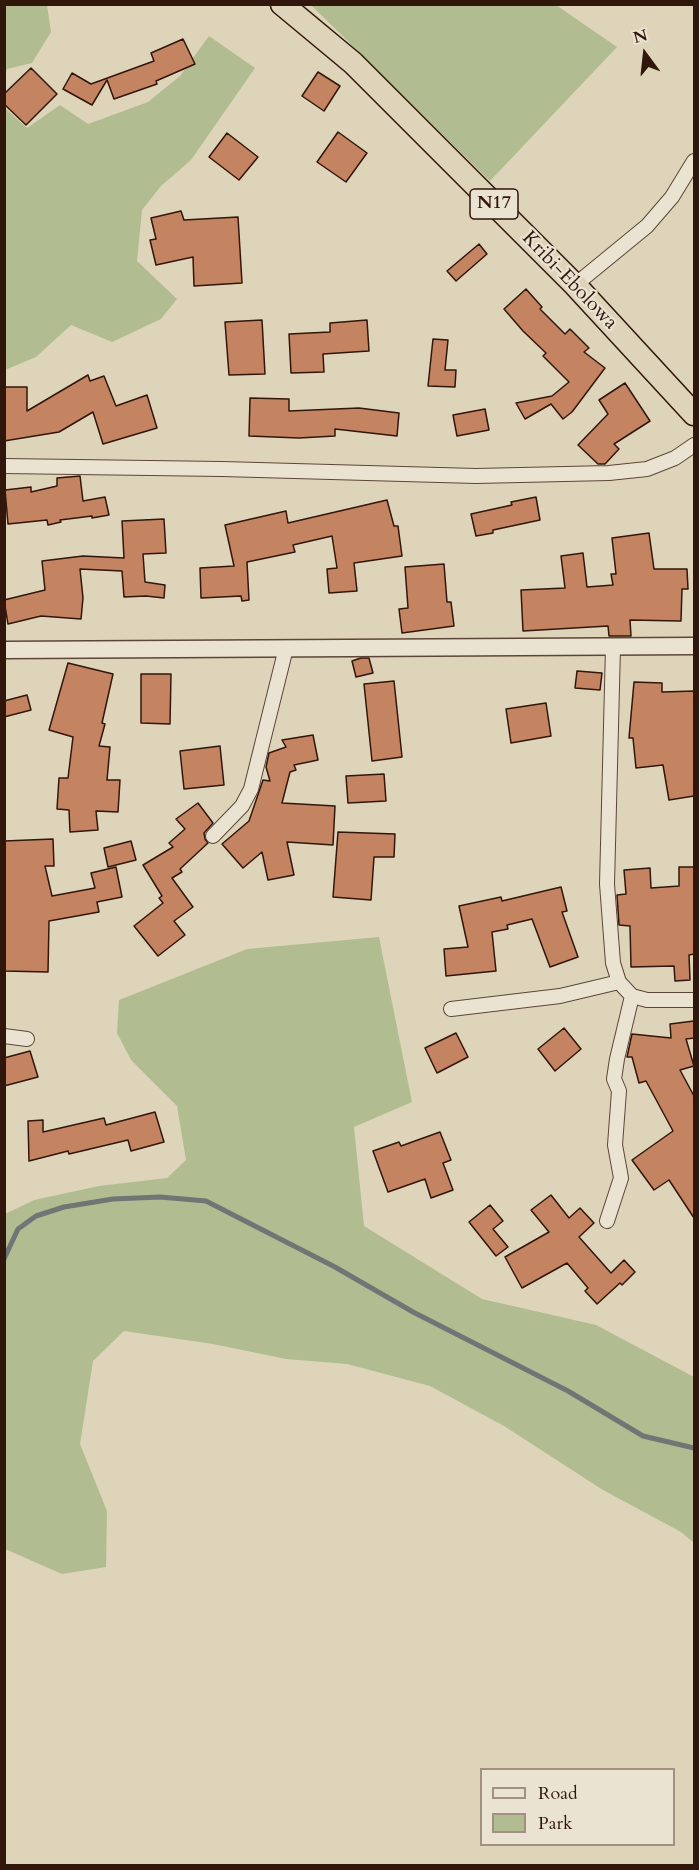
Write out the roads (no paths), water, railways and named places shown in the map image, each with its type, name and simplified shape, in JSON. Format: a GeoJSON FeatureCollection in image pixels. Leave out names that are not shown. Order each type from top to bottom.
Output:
{"type":"FeatureCollection","features":[{"type":"Feature","properties":{"kind":"highway","name":"Kribi-Ebolowa"},"geometry":{"type":"LineString","coordinates":[[282,4],[353,63],[575,285],[694,414]]}},
{"type":"Feature","properties":{"kind":"street"},"geometry":{"type":"LineString","coordinates":[[575,285],[647,226],[672,197],[694,161]]}},
{"type":"Feature","properties":{"kind":"street"},"geometry":{"type":"LineString","coordinates":[[4,466],[476,476],[609,473],[647,469],[675,458],[694,445]]}},
{"type":"Feature","properties":{"kind":"street"},"geometry":{"type":"LineString","coordinates":[[4,650],[694,646]]}},
{"type":"Feature","properties":{"kind":"street"},"geometry":{"type":"LineString","coordinates":[[613,647],[607,884],[614,963],[619,982],[632,996],[647,1000],[694,1000]]}},
{"type":"Feature","properties":{"kind":"street"},"geometry":{"type":"LineString","coordinates":[[213,836],[242,806],[251,789],[286,648]]}},
{"type":"Feature","properties":{"kind":"street"},"geometry":{"type":"LineString","coordinates":[[452,1009],[560,996],[619,982]]}},
{"type":"Feature","properties":{"kind":"street"},"geometry":{"type":"LineString","coordinates":[[607,1221],[621,1178],[615,1145],[619,1091],[614,1079],[632,996]]}},
{"type":"Feature","properties":{"kind":"street"},"geometry":{"type":"LineString","coordinates":[[4,1036],[27,1040]]}},
{"type":"Feature","properties":{"kind":"waterway"},"geometry":{"type":"LineString","coordinates":[[4,1259],[18,1229],[36,1216],[64,1207],[113,1199],[160,1197],[206,1201],[335,1267],[413,1312],[568,1391],[643,1436],[694,1448]]}}]}
